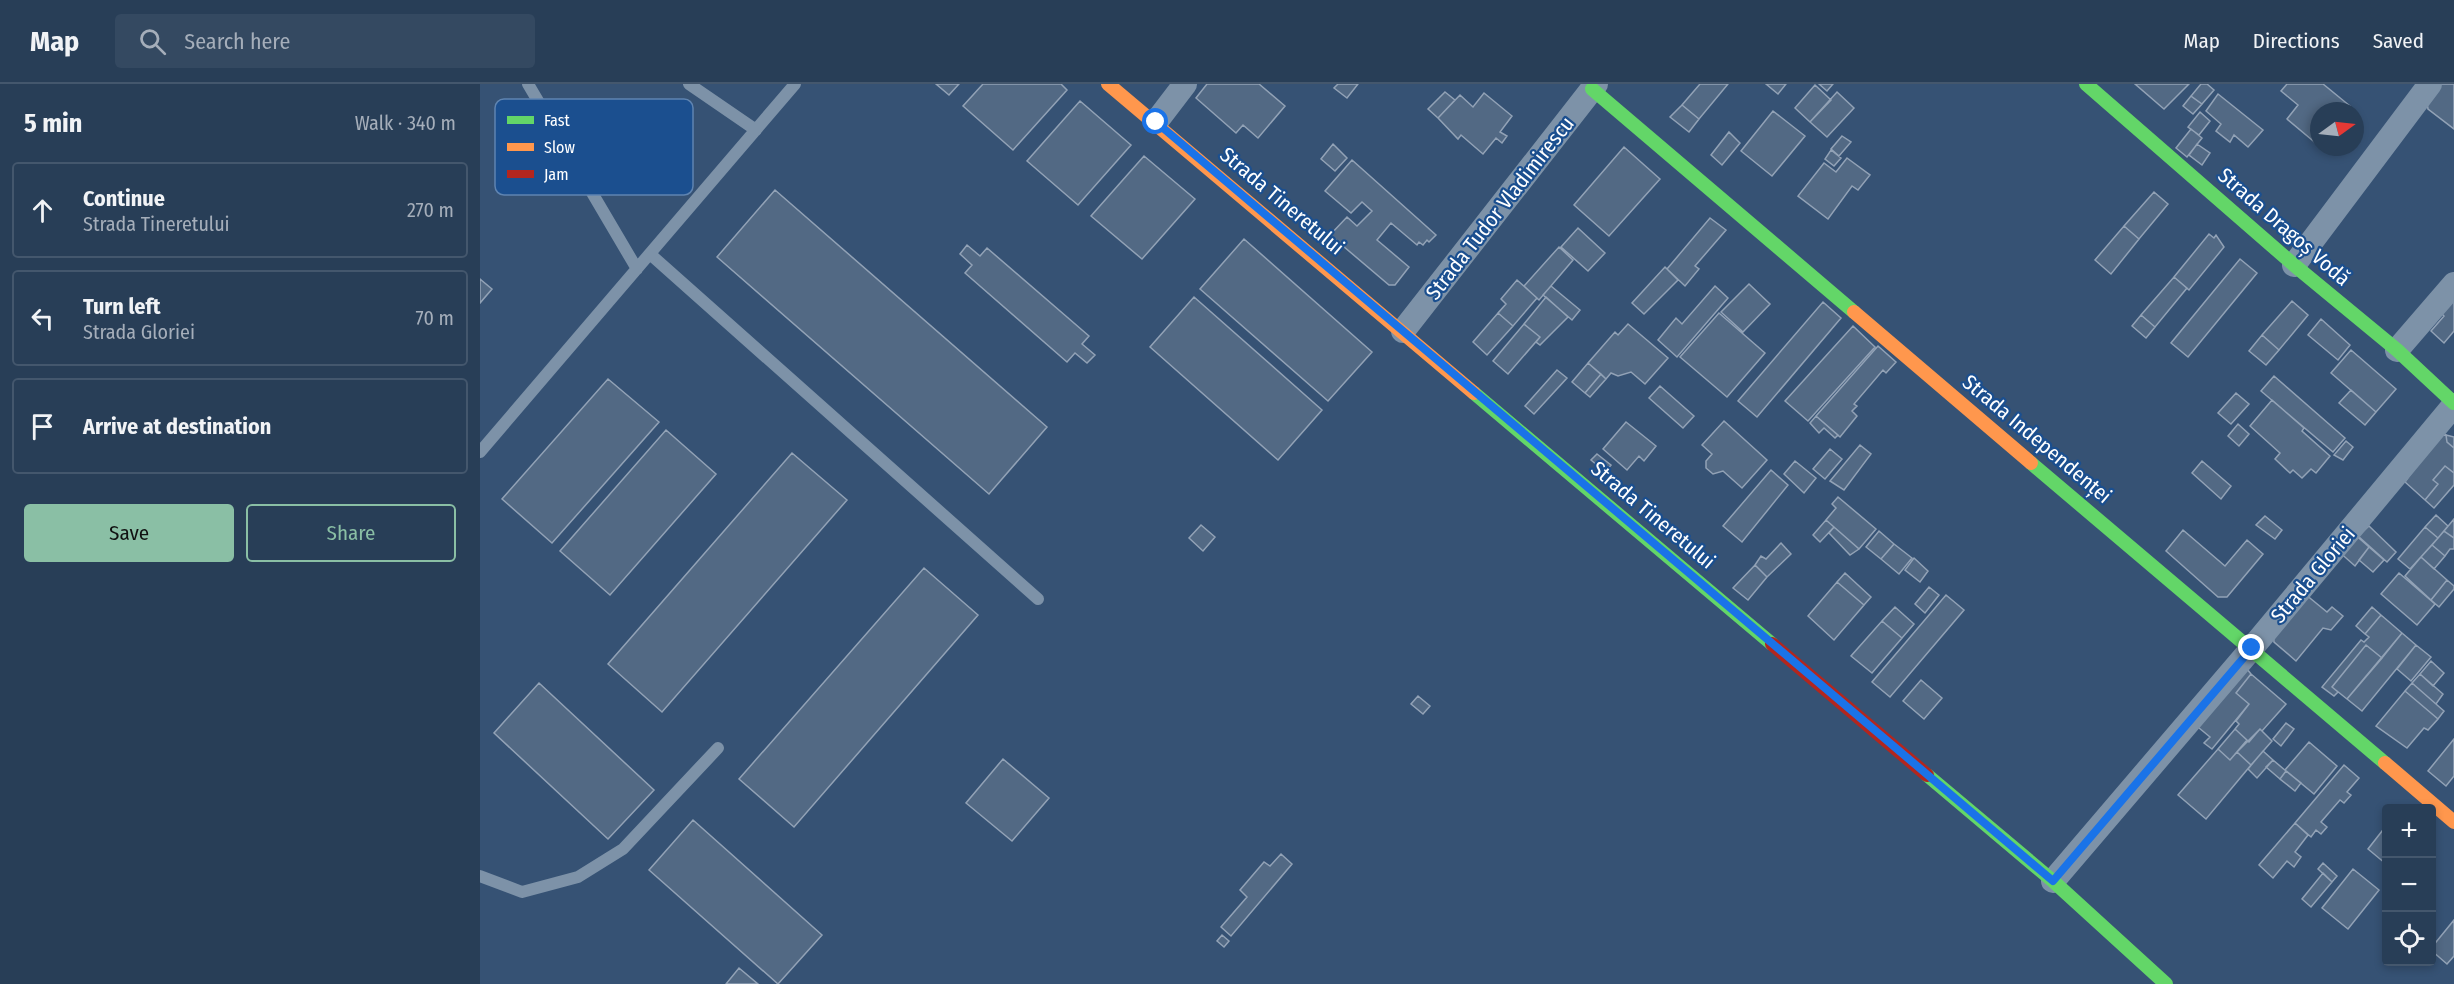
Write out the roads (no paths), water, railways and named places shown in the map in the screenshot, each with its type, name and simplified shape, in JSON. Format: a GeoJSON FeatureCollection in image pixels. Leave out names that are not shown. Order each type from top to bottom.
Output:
{"type":"FeatureCollection","features":[{"type":"Feature","properties":{"kind":"street","name":"Strada Tineretului"},"geometry":{"type":"LineString","coordinates":[[1108,84],[1156,122],[2053,881],[2166,984]]}},
{"type":"Feature","properties":{"kind":"street"},"geometry":{"type":"LineString","coordinates":[[1156,122],[1185,84]]}},
{"type":"Feature","properties":{"kind":"street","name":"Strada Dragoș Vodă"},"geometry":{"type":"LineString","coordinates":[[2086,84],[2294,265],[2397,350],[2454,404]]}},
{"type":"Feature","properties":{"kind":"street"},"geometry":{"type":"LineString","coordinates":[[2294,265],[2430,84]]}},
{"type":"Feature","properties":{"kind":"street","name":"Strada Tudor Vladimirescu"},"geometry":{"type":"LineString","coordinates":[[1403,332],[1594,87]]}},
{"type":"Feature","properties":{"kind":"street","name":"Strada Independenței"},"geometry":{"type":"LineString","coordinates":[[1594,87],[2454,822]]}},
{"type":"Feature","properties":{"kind":"street"},"geometry":{"type":"LineString","coordinates":[[2397,350],[2454,284]]}},
{"type":"Feature","properties":{"kind":"street","name":"Strada Gloriei"},"geometry":{"type":"LineString","coordinates":[[2053,881],[2252,648],[2454,404]]}},
{"type":"Feature","properties":{"kind":"lane"},"geometry":{"type":"LineString","coordinates":[[528,84],[537,99]]}},
{"type":"Feature","properties":{"kind":"lane"},"geometry":{"type":"LineString","coordinates":[[689,84],[756,130]]}},
{"type":"Feature","properties":{"kind":"lane"},"geometry":{"type":"LineString","coordinates":[[482,446],[795,84]]}},
{"type":"Feature","properties":{"kind":"lane"},"geometry":{"type":"LineString","coordinates":[[593,195],[637,269]]}},
{"type":"Feature","properties":{"kind":"lane"},"geometry":{"type":"LineString","coordinates":[[650,254],[1038,599]]}},
{"type":"Feature","properties":{"kind":"lane"},"geometry":{"type":"LineString","coordinates":[[480,876],[522,892],[578,877],[623,849],[718,748]]}}]}
